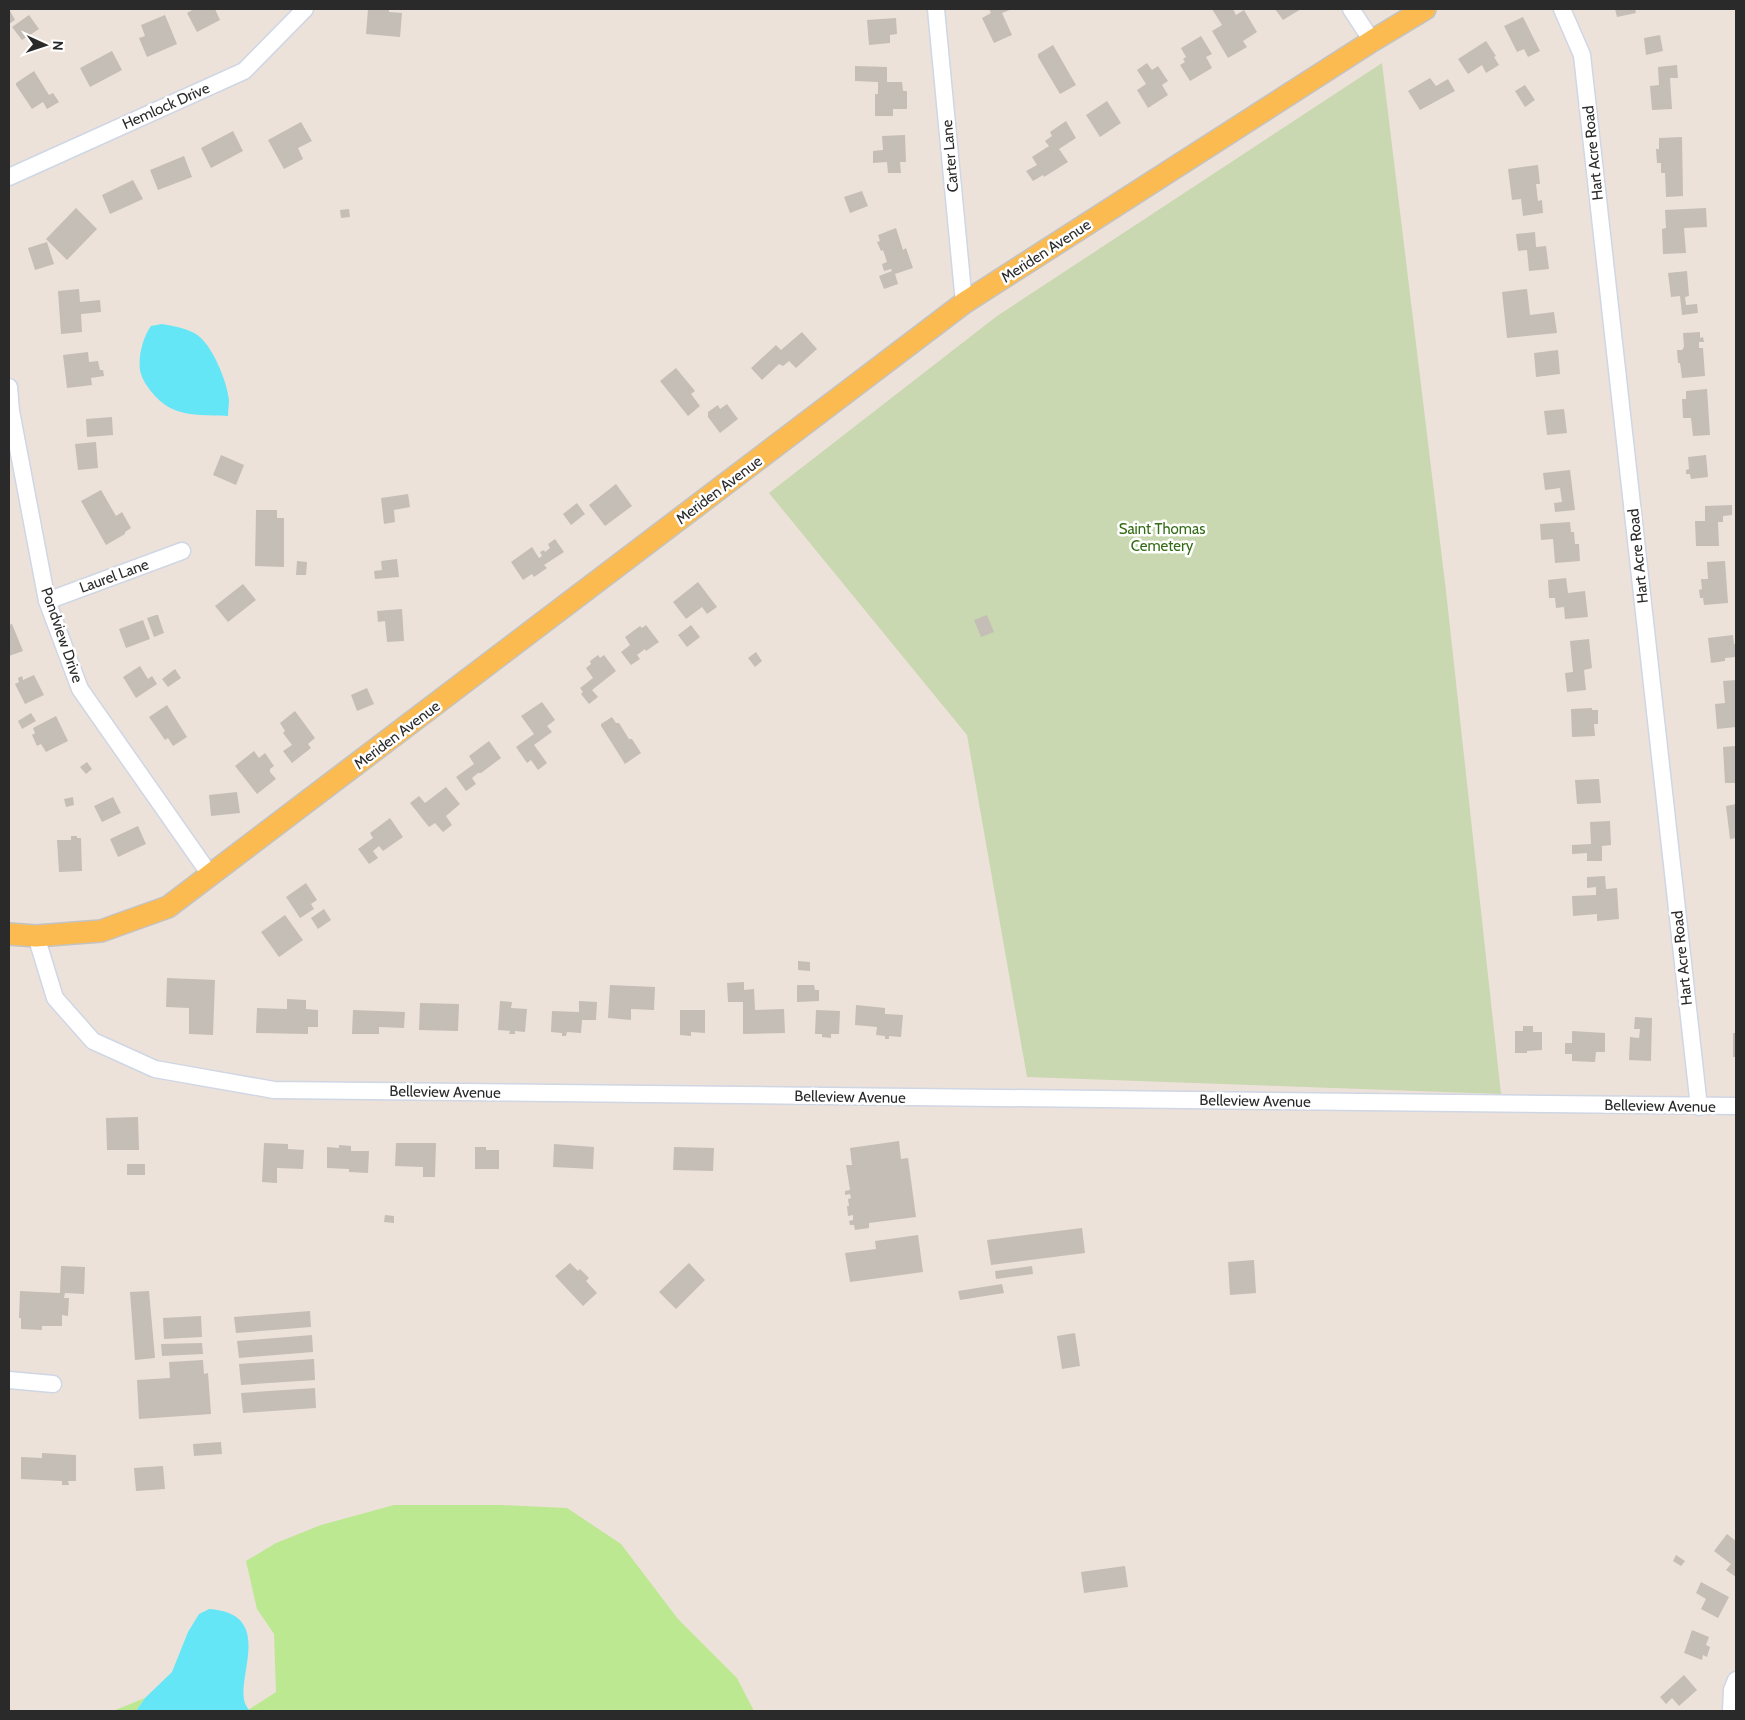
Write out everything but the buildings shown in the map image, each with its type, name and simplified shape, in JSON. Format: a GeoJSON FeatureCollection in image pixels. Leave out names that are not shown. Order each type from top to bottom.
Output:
{"type":"FeatureCollection","features":[{"type":"Feature","properties":{"kind":"main road","name":"Meriden Avenue"},"geometry":{"type":"LineString","coordinates":[[9,934],[36,936],[101,931],[168,907],[964,304],[1372,41],[1426,9]]}},
{"type":"Feature","properties":{"kind":"street","name":"Hemlock Drive"},"geometry":{"type":"LineString","coordinates":[[9,177],[244,71],[306,9]]}},
{"type":"Feature","properties":{"kind":"street","name":"Carter Lane"},"geometry":{"type":"LineString","coordinates":[[936,9],[964,304]]}},
{"type":"Feature","properties":{"kind":"street"},"geometry":{"type":"LineString","coordinates":[[1351,9],[1372,41]]}},
{"type":"Feature","properties":{"kind":"street","name":"Hart Acre Road"},"geometry":{"type":"LineString","coordinates":[[1562,9],[1582,55],[1699,1106]]}},
{"type":"Feature","properties":{"kind":"street","name":"Pondview Drive"},"geometry":{"type":"LineString","coordinates":[[9,387],[10,411],[47,601],[80,689],[211,876]]}},
{"type":"Feature","properties":{"kind":"street","name":"Laurel Lane"},"geometry":{"type":"LineString","coordinates":[[47,601],[182,551]]}},
{"type":"Feature","properties":{"kind":"street","name":"Belleview Avenue"},"geometry":{"type":"LineString","coordinates":[[36,936],[55,998],[93,1041],[155,1068],[274,1090],[1736,1106]]}},
{"type":"Feature","properties":{"kind":"street"},"geometry":{"type":"LineString","coordinates":[[9,1380],[53,1384]]}},
{"type":"Feature","properties":{"kind":"street"},"geometry":{"type":"LineString","coordinates":[[1732,1711],[1732,1690],[1736,1680]]}},
{"type":"Feature","properties":{"kind":"green space","name":"Saint Thomas Cemetery"},"geometry":{"type":"Polygon","coordinates":[[[1382,63],[1446,591],[1501,1094],[1027,1077],[967,735],[769,493],[997,316],[1382,63]]]}},
{"type":"Feature","properties":{"kind":"green space"},"geometry":{"type":"Polygon","coordinates":[[[394,1505],[501,1505],[567,1508],[621,1544],[678,1619],[737,1678],[754,1711],[248,1710],[276,1692],[274,1634],[257,1609],[246,1561],[276,1543],[321,1525],[394,1505]]]}},
{"type":"Feature","properties":{"kind":"green space"},"geometry":{"type":"Polygon","coordinates":[[[145,1698],[136,1711],[113,1711],[145,1698]]]}},
{"type":"Feature","properties":{"kind":"water"},"geometry":{"type":"Polygon","coordinates":[[[162,324],[192,332],[208,346],[218,364],[228,392],[228,416],[197,415],[174,410],[150,391],[140,370],[142,347],[151,326],[162,324]]]}},
{"type":"Feature","properties":{"kind":"water"},"geometry":{"type":"Polygon","coordinates":[[[209,1609],[231,1614],[243,1625],[248,1639],[244,1688],[245,1702],[251,1711],[136,1711],[145,1698],[172,1672],[188,1632],[199,1614],[209,1609]]]}}]}
